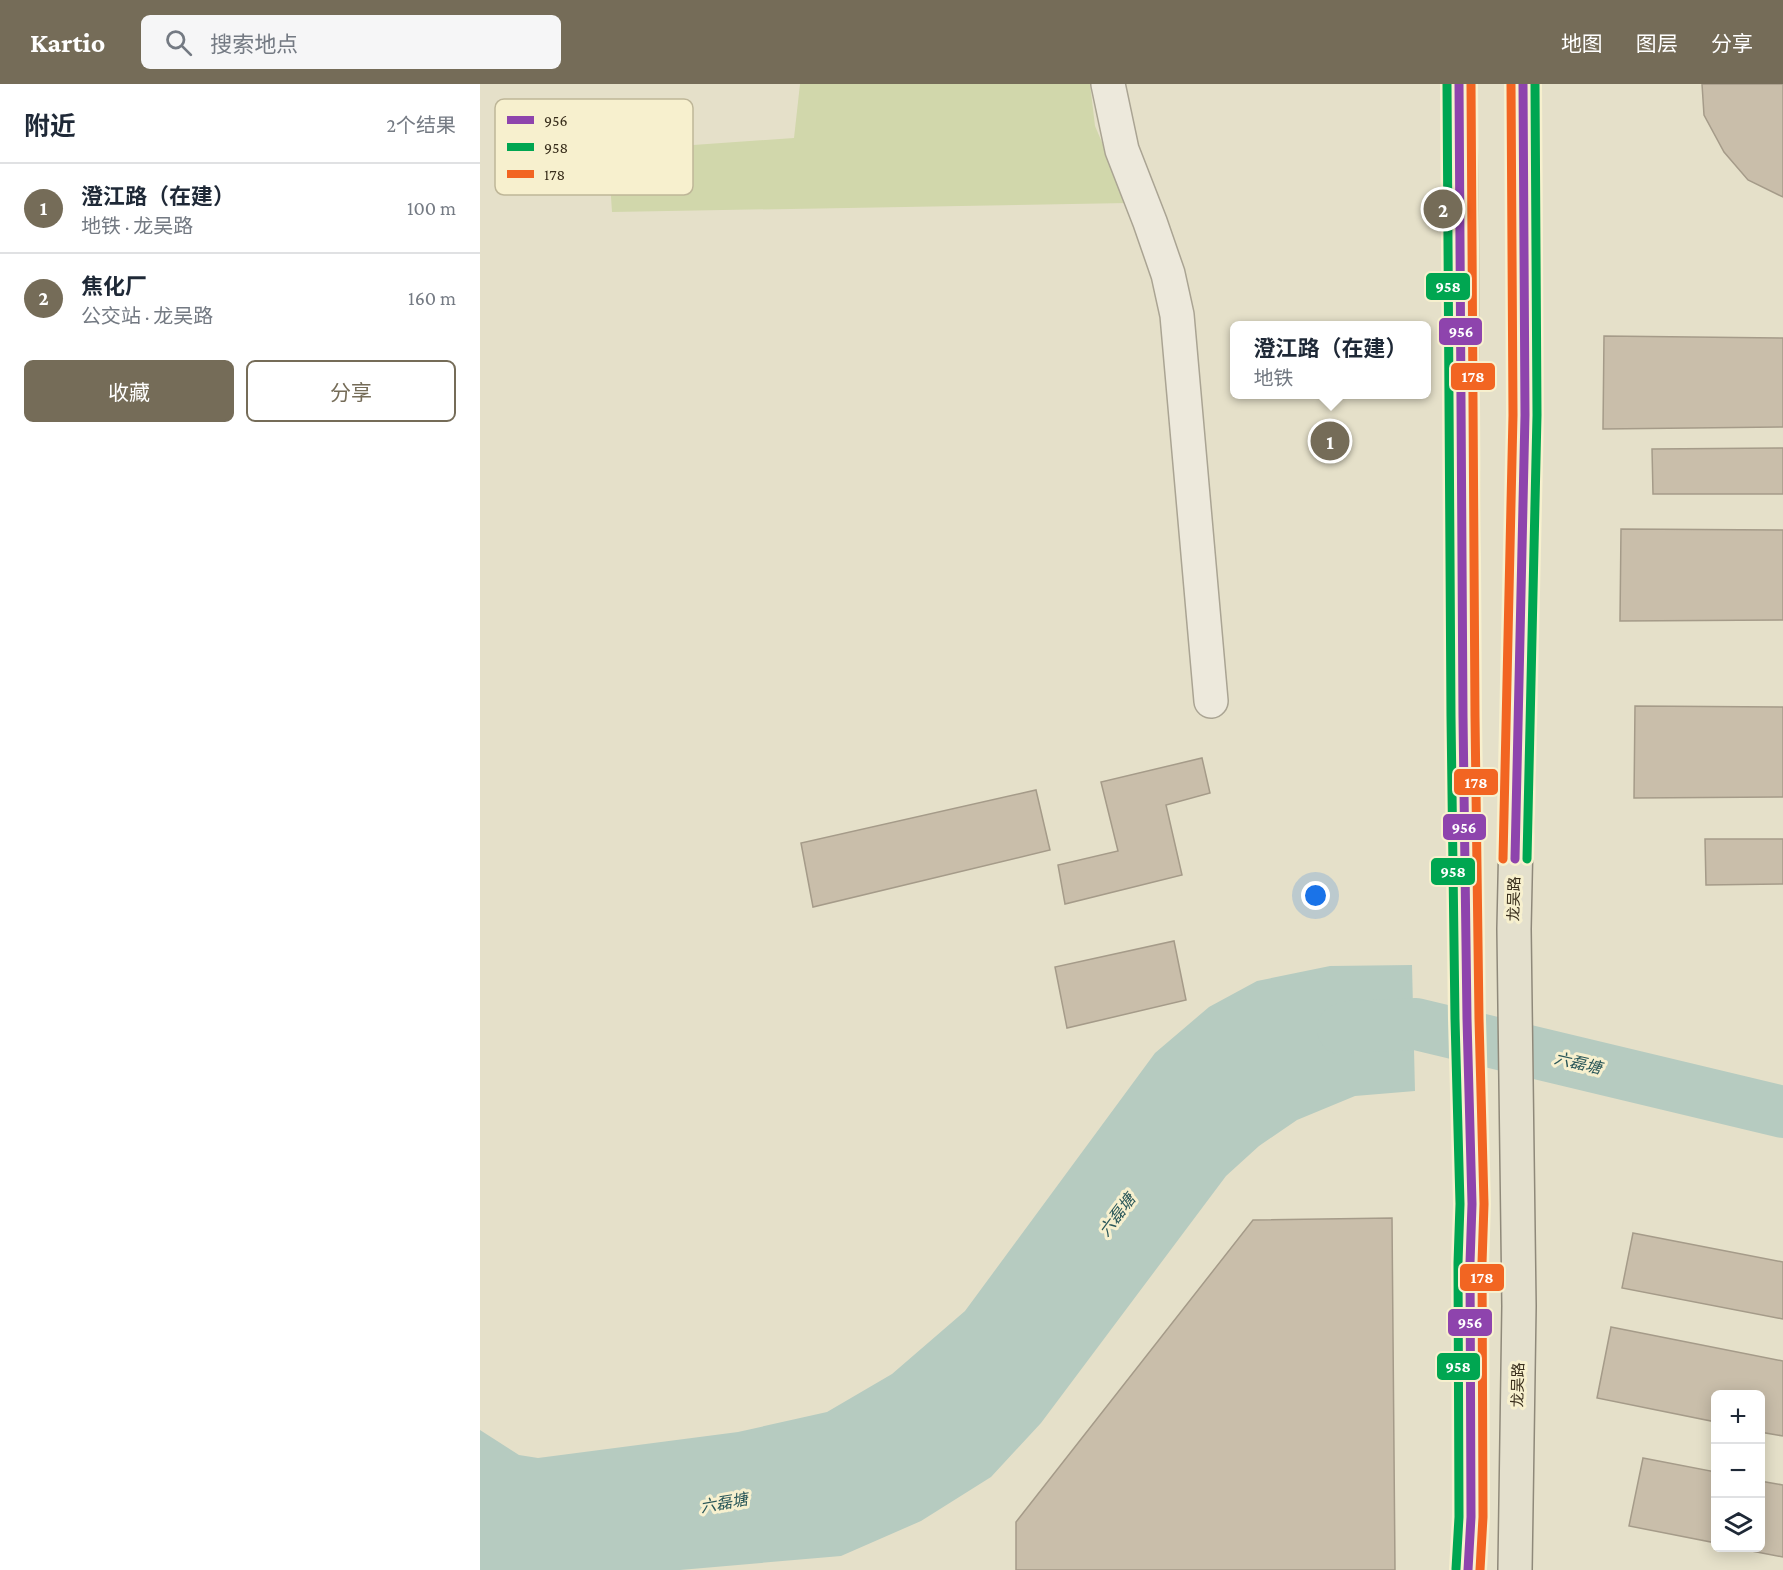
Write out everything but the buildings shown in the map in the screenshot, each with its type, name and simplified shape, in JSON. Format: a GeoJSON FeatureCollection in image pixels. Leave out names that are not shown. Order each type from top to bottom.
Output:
{"type":"FeatureCollection","features":[{"type":"Feature","properties":{"kind":"main road"},"geometry":{"type":"LineString","coordinates":[[1459,84],[1466,927],[1472,1204],[1470,1263],[1472,1517],[1468,1570]]}},
{"type":"Feature","properties":{"kind":"main road","name":"龙吴路"},"geometry":{"type":"LineString","coordinates":[[1515,1570],[1519,1306],[1514,929],[1525,415],[1523,84]]}},
{"type":"Feature","properties":{"kind":"lane"},"geometry":{"type":"LineString","coordinates":[[1108,84],[1122,150],[1168,274],[1177,315],[1211,701]]}},
{"type":"Feature","properties":{"kind":"green space"},"geometry":{"type":"Polygon","coordinates":[[[800,84],[1090,84],[1095,126],[1128,203],[612,212],[611,195],[693,195],[693,145],[794,138],[800,84]]]}},
{"type":"Feature","properties":{"kind":"water"},"geometry":{"type":"Polygon","coordinates":[[[1412,965],[1415,1091],[1355,1096],[1297,1120],[1259,1146],[1226,1176],[1041,1423],[991,1477],[921,1521],[841,1556],[680,1570],[480,1570],[480,1430],[519,1455],[538,1458],[738,1432],[827,1412],[892,1374],[965,1311],[1155,1053],[1209,1007],[1257,981],[1330,966],[1412,965]]]}},
{"type":"Feature","properties":{"kind":"waterway","name":"六磊塘"},"geometry":{"type":"LineString","coordinates":[[1343,1029],[1416,1024],[1783,1112]]}},
{"type":"Feature","properties":{"kind":"transit line","name":"958"},"geometry":{"type":"LineString","coordinates":[[1447,84],[1451,716],[1460,1204],[1458,1263],[1459,1517],[1456,1569]]}},
{"type":"Feature","properties":{"kind":"transit line","name":"956"},"geometry":{"type":"LineString","coordinates":[[1459,84],[1463,716],[1472,1204],[1470,1263],[1471,1517],[1468,1570]]}},
{"type":"Feature","properties":{"kind":"transit line","name":"178"},"geometry":{"type":"LineString","coordinates":[[1471,84],[1475,716],[1484,1204],[1482,1263],[1483,1517],[1480,1570]]}},
{"type":"Feature","properties":{"kind":"transit line","name":"178"},"geometry":{"type":"LineString","coordinates":[[1503,859],[1513,415],[1511,84]]}},
{"type":"Feature","properties":{"kind":"transit line","name":"956"},"geometry":{"type":"LineString","coordinates":[[1515,859],[1525,415],[1523,84]]}},
{"type":"Feature","properties":{"kind":"transit line","name":"958"},"geometry":{"type":"LineString","coordinates":[[1527,859],[1537,415],[1535,84]]}},
{"type":"Feature","properties":{"kind":"place","name":"焦化厂"},"geometry":{"type":"Point","coordinates":[1443,209]}},
{"type":"Feature","properties":{"kind":"place","name":"澄江路（在建）"},"geometry":{"type":"Point","coordinates":[1330,441]}}]}
